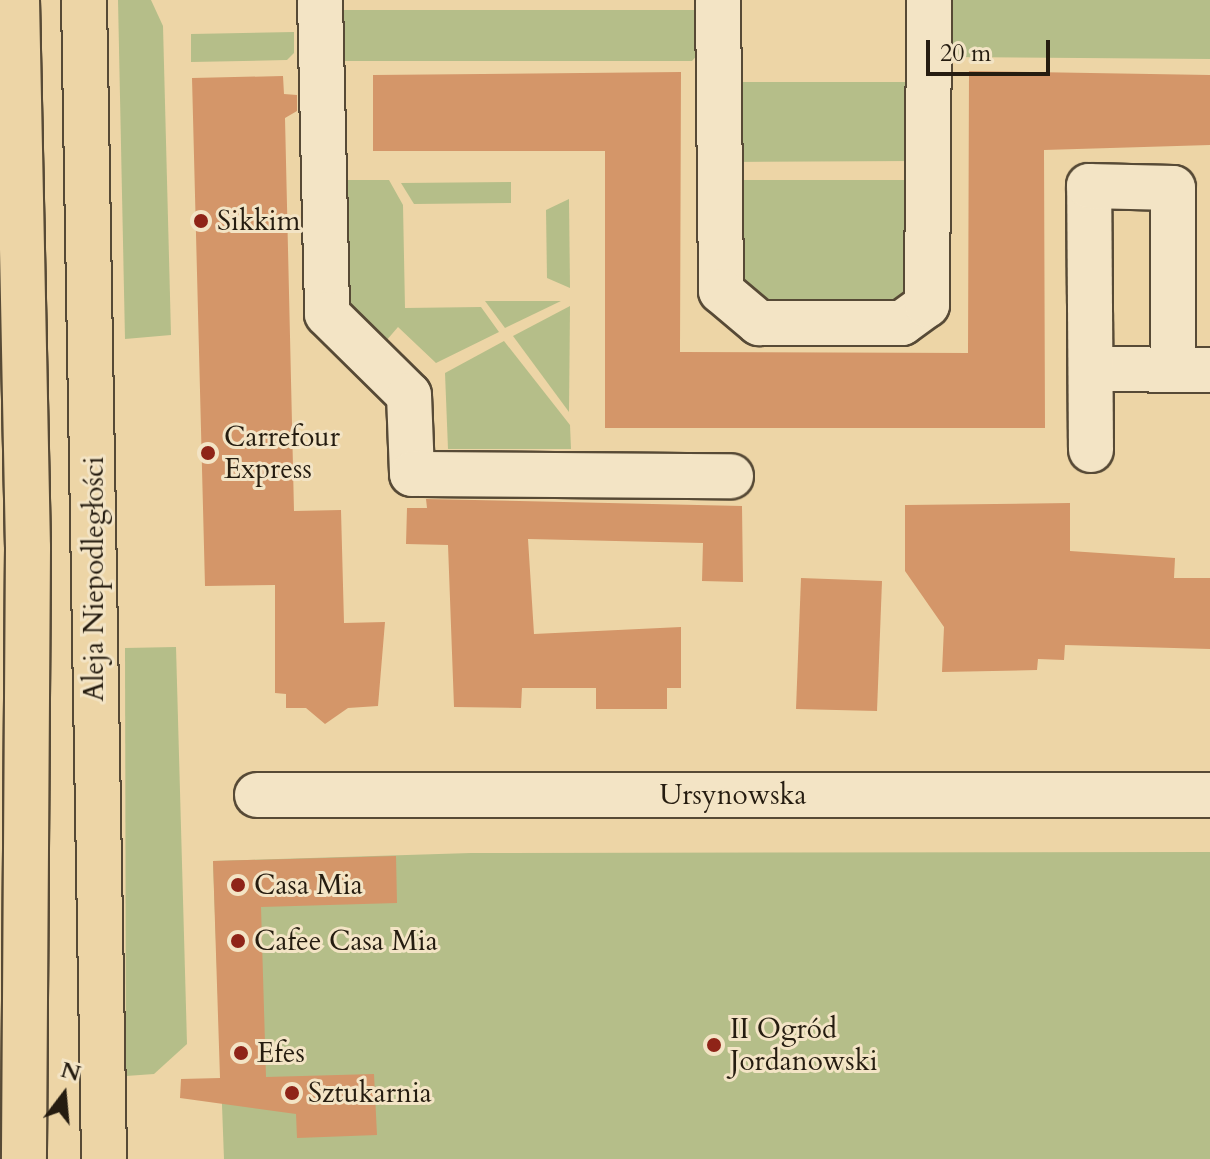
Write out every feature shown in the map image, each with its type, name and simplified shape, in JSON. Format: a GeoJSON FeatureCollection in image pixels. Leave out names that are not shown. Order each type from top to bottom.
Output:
{"type":"FeatureCollection","features":[{"type":"Feature","properties":{"kind":"main road"},"geometry":{"type":"LineString","coordinates":[[17,0],[28,548],[24,1159]]}},
{"type":"Feature","properties":{"kind":"main road","name":"Aleja Niepodległości"},"geometry":{"type":"LineString","coordinates":[[84,0],[104,1159]]}},
{"type":"Feature","properties":{"kind":"street"},"geometry":{"type":"LineString","coordinates":[[320,0],[327,314],[409,395],[412,474],[731,476]]}},
{"type":"Feature","properties":{"kind":"street"},"geometry":{"type":"LineString","coordinates":[[718,0],[721,291],[759,323],[913,321],[927,305],[929,0]]}},
{"type":"Feature","properties":{"kind":"street"},"geometry":{"type":"LineString","coordinates":[[1091,369],[1191,370],[1173,188],[1089,186],[1091,450]]}},
{"type":"Feature","properties":{"kind":"street","name":"Ursynowska"},"geometry":{"type":"LineString","coordinates":[[257,795],[1210,795]]}},
{"type":"Feature","properties":{"kind":"green space"},"geometry":{"type":"Polygon","coordinates":[[[118,0],[151,0],[163,26],[171,335],[125,339],[118,0]]]}},
{"type":"Feature","properties":{"kind":"green space"},"geometry":{"type":"Polygon","coordinates":[[[952,0],[1210,0],[1210,59],[951,57],[952,0]]]}},
{"type":"Feature","properties":{"kind":"green space"},"geometry":{"type":"Polygon","coordinates":[[[340,10],[702,10],[701,51],[692,61],[340,61],[340,10]]]}},
{"type":"Feature","properties":{"kind":"green space"},"geometry":{"type":"Polygon","coordinates":[[[294,32],[294,53],[287,60],[191,62],[191,34],[294,32]]]}},
{"type":"Feature","properties":{"kind":"green space"},"geometry":{"type":"Polygon","coordinates":[[[730,82],[911,82],[912,161],[730,162],[730,82]]]}},
{"type":"Feature","properties":{"kind":"green space"},"geometry":{"type":"Polygon","coordinates":[[[335,180],[389,180],[403,205],[405,308],[481,307],[499,332],[436,363],[398,327],[380,348],[348,306],[335,180]]]}},
{"type":"Feature","properties":{"kind":"green space"},"geometry":{"type":"Polygon","coordinates":[[[730,180],[912,180],[910,302],[776,311],[742,294],[730,180]]]}},
{"type":"Feature","properties":{"kind":"green space"},"geometry":{"type":"Polygon","coordinates":[[[511,182],[511,203],[414,204],[401,183],[511,182]]]}},
{"type":"Feature","properties":{"kind":"green space"},"geometry":{"type":"Polygon","coordinates":[[[569,199],[570,288],[547,278],[546,210],[569,199]]]}},
{"type":"Feature","properties":{"kind":"green space"},"geometry":{"type":"Polygon","coordinates":[[[485,301],[561,301],[505,328],[485,301]]]}},
{"type":"Feature","properties":{"kind":"green space"},"geometry":{"type":"Polygon","coordinates":[[[570,306],[569,412],[513,336],[570,306]]]}},
{"type":"Feature","properties":{"kind":"green space"},"geometry":{"type":"Polygon","coordinates":[[[504,341],[570,425],[571,449],[448,449],[445,373],[504,341]]]}},
{"type":"Feature","properties":{"kind":"green space"},"geometry":{"type":"Polygon","coordinates":[[[176,647],[187,1044],[154,1074],[126,1076],[125,648],[176,647]]]}},
{"type":"Feature","properties":{"kind":"green space","name":"II Ogród Jordanowski"},"geometry":{"type":"Polygon","coordinates":[[[1210,852],[1210,1159],[224,1159],[213,861],[471,853],[1210,852]]]}},
{"type":"Feature","properties":{"kind":"building"},"geometry":{"type":"Polygon","coordinates":[[[969,71],[1210,75],[1210,145],[1044,150],[1045,428],[605,428],[605,151],[373,151],[373,75],[681,72],[680,352],[968,353],[969,71]]]}},
{"type":"Feature","properties":{"kind":"building"},"geometry":{"type":"Polygon","coordinates":[[[283,76],[284,94],[297,95],[297,111],[285,118],[294,511],[341,510],[344,623],[385,622],[378,706],[348,708],[325,724],[306,708],[286,708],[286,694],[275,693],[275,585],[205,586],[192,78],[283,76]]]}},
{"type":"Feature","properties":{"kind":"building"},"geometry":{"type":"Polygon","coordinates":[[[426,499],[742,506],[743,582],[702,581],[703,543],[528,539],[534,634],[681,627],[681,688],[667,688],[667,709],[596,709],[596,688],[522,688],[521,708],[454,707],[448,545],[406,544],[407,508],[427,508],[426,499]]]}},
{"type":"Feature","properties":{"kind":"building"},"geometry":{"type":"Polygon","coordinates":[[[1070,503],[1070,551],[1175,558],[1174,578],[1210,578],[1210,649],[1065,645],[1064,660],[1038,659],[1037,670],[942,672],[944,627],[905,571],[905,505],[1070,503]]]}},
{"type":"Feature","properties":{"kind":"building"},"geometry":{"type":"Polygon","coordinates":[[[801,578],[882,581],[877,711],[796,709],[801,578]]]}},
{"type":"Feature","properties":{"kind":"building"},"geometry":{"type":"Polygon","coordinates":[[[396,856],[397,903],[261,907],[266,1077],[374,1074],[377,1135],[297,1138],[296,1114],[180,1098],[181,1079],[220,1078],[213,861],[396,856]]]}},
{"type":"Feature","properties":{"kind":"place","name":"Sikkim"},"geometry":{"type":"Point","coordinates":[201,221]}},
{"type":"Feature","properties":{"kind":"place","name":"Carrefour Express"},"geometry":{"type":"Point","coordinates":[208,453]}},
{"type":"Feature","properties":{"kind":"place","name":"Casa Mia"},"geometry":{"type":"Point","coordinates":[238,885]}},
{"type":"Feature","properties":{"kind":"place","name":"Cafee Casa Mia"},"geometry":{"type":"Point","coordinates":[238,941]}},
{"type":"Feature","properties":{"kind":"place","name":"II Ogród Jordanowski"},"geometry":{"type":"Point","coordinates":[714,1045]}},
{"type":"Feature","properties":{"kind":"place","name":"Efes"},"geometry":{"type":"Point","coordinates":[241,1053]}},
{"type":"Feature","properties":{"kind":"place","name":"Sztukarnia"},"geometry":{"type":"Point","coordinates":[292,1093]}}]}
